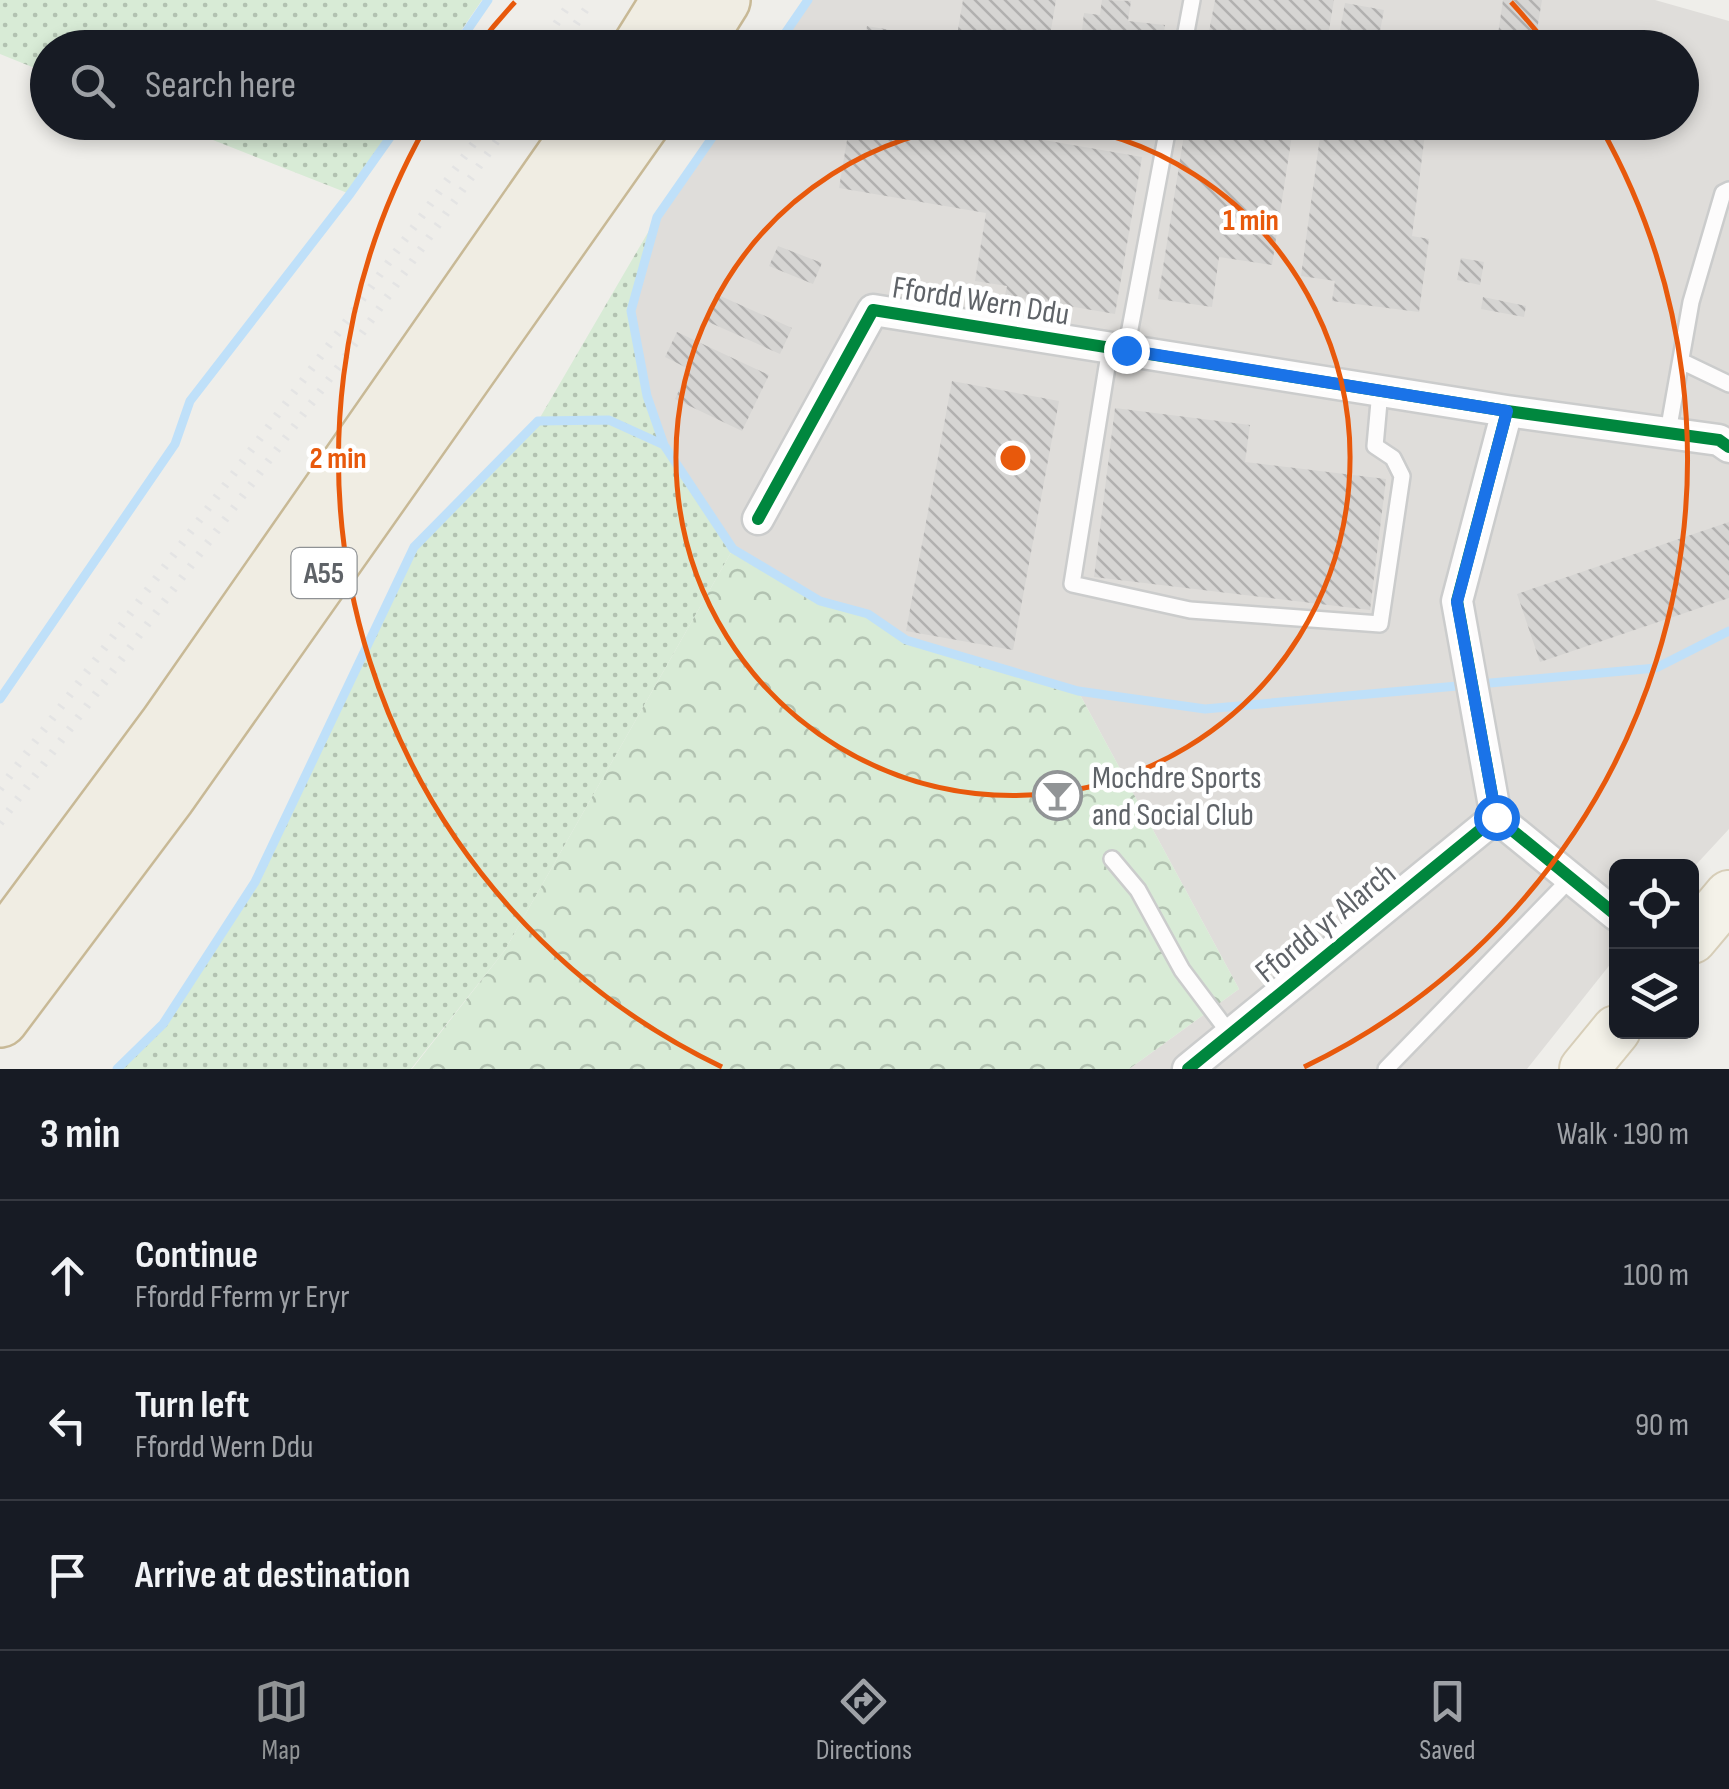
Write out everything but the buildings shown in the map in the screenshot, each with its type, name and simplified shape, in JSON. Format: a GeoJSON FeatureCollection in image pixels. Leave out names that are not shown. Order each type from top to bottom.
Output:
{"type":"FeatureCollection","features":[{"type":"Feature","properties":{"kind":"highway"},"geometry":{"type":"LineString","coordinates":[[651,30],[670,0]]}},
{"type":"Feature","properties":{"kind":"highway"},"geometry":{"type":"LineString","coordinates":[[703,30],[722,0]]}},
{"type":"Feature","properties":{"kind":"highway","name":"A55"},"geometry":{"type":"LineString","coordinates":[[0,951],[168,726],[575,140]]}},
{"type":"Feature","properties":{"kind":"highway","name":"A55"},"geometry":{"type":"LineString","coordinates":[[0,1019],[168,795],[629,140]]}},
{"type":"Feature","properties":{"kind":"main road"},"geometry":{"type":"LineString","coordinates":[[1699,931],[1729,895]]}},
{"type":"Feature","properties":{"kind":"main road"},"geometry":{"type":"LineString","coordinates":[[1584,1069],[1609,1039]]}},
{"type":"Feature","properties":{"kind":"street","name":"Ffordd Wern Ddu"},"geometry":{"type":"LineString","coordinates":[[758,519],[873,310],[1507,411],[1720,440],[1729,447]]}},
{"type":"Feature","properties":{"kind":"street"},"geometry":{"type":"LineString","coordinates":[[1507,411],[1457,602],[1496,817],[1609,910]]}},
{"type":"Feature","properties":{"kind":"street","name":"Ffordd yr Alarch"},"geometry":{"type":"LineString","coordinates":[[1203,1064],[1230,1034],[1496,817]]}},
{"type":"Feature","properties":{"kind":"lane"},"geometry":{"type":"LineString","coordinates":[[1186,30],[1192,0]]}},
{"type":"Feature","properties":{"kind":"lane"},"geometry":{"type":"LineString","coordinates":[[1164,140],[1072,584],[1190,610],[1380,624],[1402,476],[1393,458],[1375,446],[1380,391]]}},
{"type":"Feature","properties":{"kind":"lane"},"geometry":{"type":"LineString","coordinates":[[1668,432],[1691,302],[1723,194],[1729,190]]}},
{"type":"Feature","properties":{"kind":"lane"},"geometry":{"type":"LineString","coordinates":[[1681,361],[1729,384]]}},
{"type":"Feature","properties":{"kind":"lane"},"geometry":{"type":"LineString","coordinates":[[1112,859],[1138,890],[1182,970],[1230,1034]]}},
{"type":"Feature","properties":{"kind":"lane"},"geometry":{"type":"LineString","coordinates":[[1386,1069],[1572,878]]}},
{"type":"Feature","properties":{"kind":"shaded area"},"geometry":{"type":"Polygon","coordinates":[[[808,0],[1655,0],[1729,21],[1729,829],[1699,861],[1609,859],[1609,966],[1527,1069],[1129,1069],[1239,989],[1078,691],[906,640],[868,614],[820,601],[733,549],[664,445],[647,396],[631,311],[657,217],[711,140],[1699,140],[1699,30],[787,30],[808,0]]]}},
{"type":"Feature","properties":{"kind":"green space"},"geometry":{"type":"Polygon","coordinates":[[[0,0],[482,0],[462,30],[30,30],[30,66],[0,54],[0,0]]]}},
{"type":"Feature","properties":{"kind":"green space"},"geometry":{"type":"Polygon","coordinates":[[[213,140],[387,140],[350,194],[213,140]]]}},
{"type":"Feature","properties":{"kind":"green space"},"geometry":{"type":"Polygon","coordinates":[[[657,217],[631,311],[647,396],[664,445],[733,549],[505,950],[411,1069],[117,1069],[168,1017],[255,882],[414,547],[538,421],[657,217]]]}},
{"type":"Feature","properties":{"kind":"green space"},"geometry":{"type":"Polygon","coordinates":[[[733,549],[820,601],[868,614],[906,640],[1078,691],[1239,989],[1129,1069],[412,1069],[505,950],[733,549]]]}},
{"type":"Feature","properties":{"kind":"waterway"},"geometry":{"type":"LineString","coordinates":[[467,30],[488,0]]}},
{"type":"Feature","properties":{"kind":"waterway"},"geometry":{"type":"LineString","coordinates":[[787,30],[808,0]]}},
{"type":"Feature","properties":{"kind":"waterway"},"geometry":{"type":"LineString","coordinates":[[0,699],[175,444],[190,401],[388,140]]}},
{"type":"Feature","properties":{"kind":"waterway"},"geometry":{"type":"LineString","coordinates":[[710,140],[657,217],[631,311],[647,396],[664,445],[733,549],[820,601],[868,614],[906,640],[1078,691],[1205,709],[1656,668],[1729,631]]}},
{"type":"Feature","properties":{"kind":"waterway"},"geometry":{"type":"LineString","coordinates":[[117,1069],[163,1024],[255,882],[414,547],[538,421],[609,420],[664,445]]}},
{"type":"Feature","properties":{"kind":"railway"},"geometry":{"type":"LineString","coordinates":[[552,30],[572,0]]}},
{"type":"Feature","properties":{"kind":"railway"},"geometry":{"type":"LineString","coordinates":[[572,30],[592,0]]}},
{"type":"Feature","properties":{"kind":"railway"},"geometry":{"type":"LineString","coordinates":[[0,789],[476,140]]}},
{"type":"Feature","properties":{"kind":"railway"},"geometry":{"type":"LineString","coordinates":[[0,823],[339,366],[497,140]]}},
{"type":"Feature","properties":{"kind":"cycle path"},"geometry":{"type":"LineString","coordinates":[[758,519],[873,310],[1507,411],[1719,440],[1729,447]]}},
{"type":"Feature","properties":{"kind":"cycle path"},"geometry":{"type":"LineString","coordinates":[[1507,411],[1457,601],[1496,817],[1609,909]]}},
{"type":"Feature","properties":{"kind":"cycle path"},"geometry":{"type":"LineString","coordinates":[[1188,1069],[1496,817]]}},
{"type":"Feature","properties":{"kind":"place","name":"Mochdre Sports and Social Club"},"geometry":{"type":"Point","coordinates":[1057,795]}},
{"type":"Feature","properties":{"kind":"route"},"geometry":{"type":"LineString","coordinates":[[1126,350],[1507,411],[1457,602],[1496,817]]}}]}
